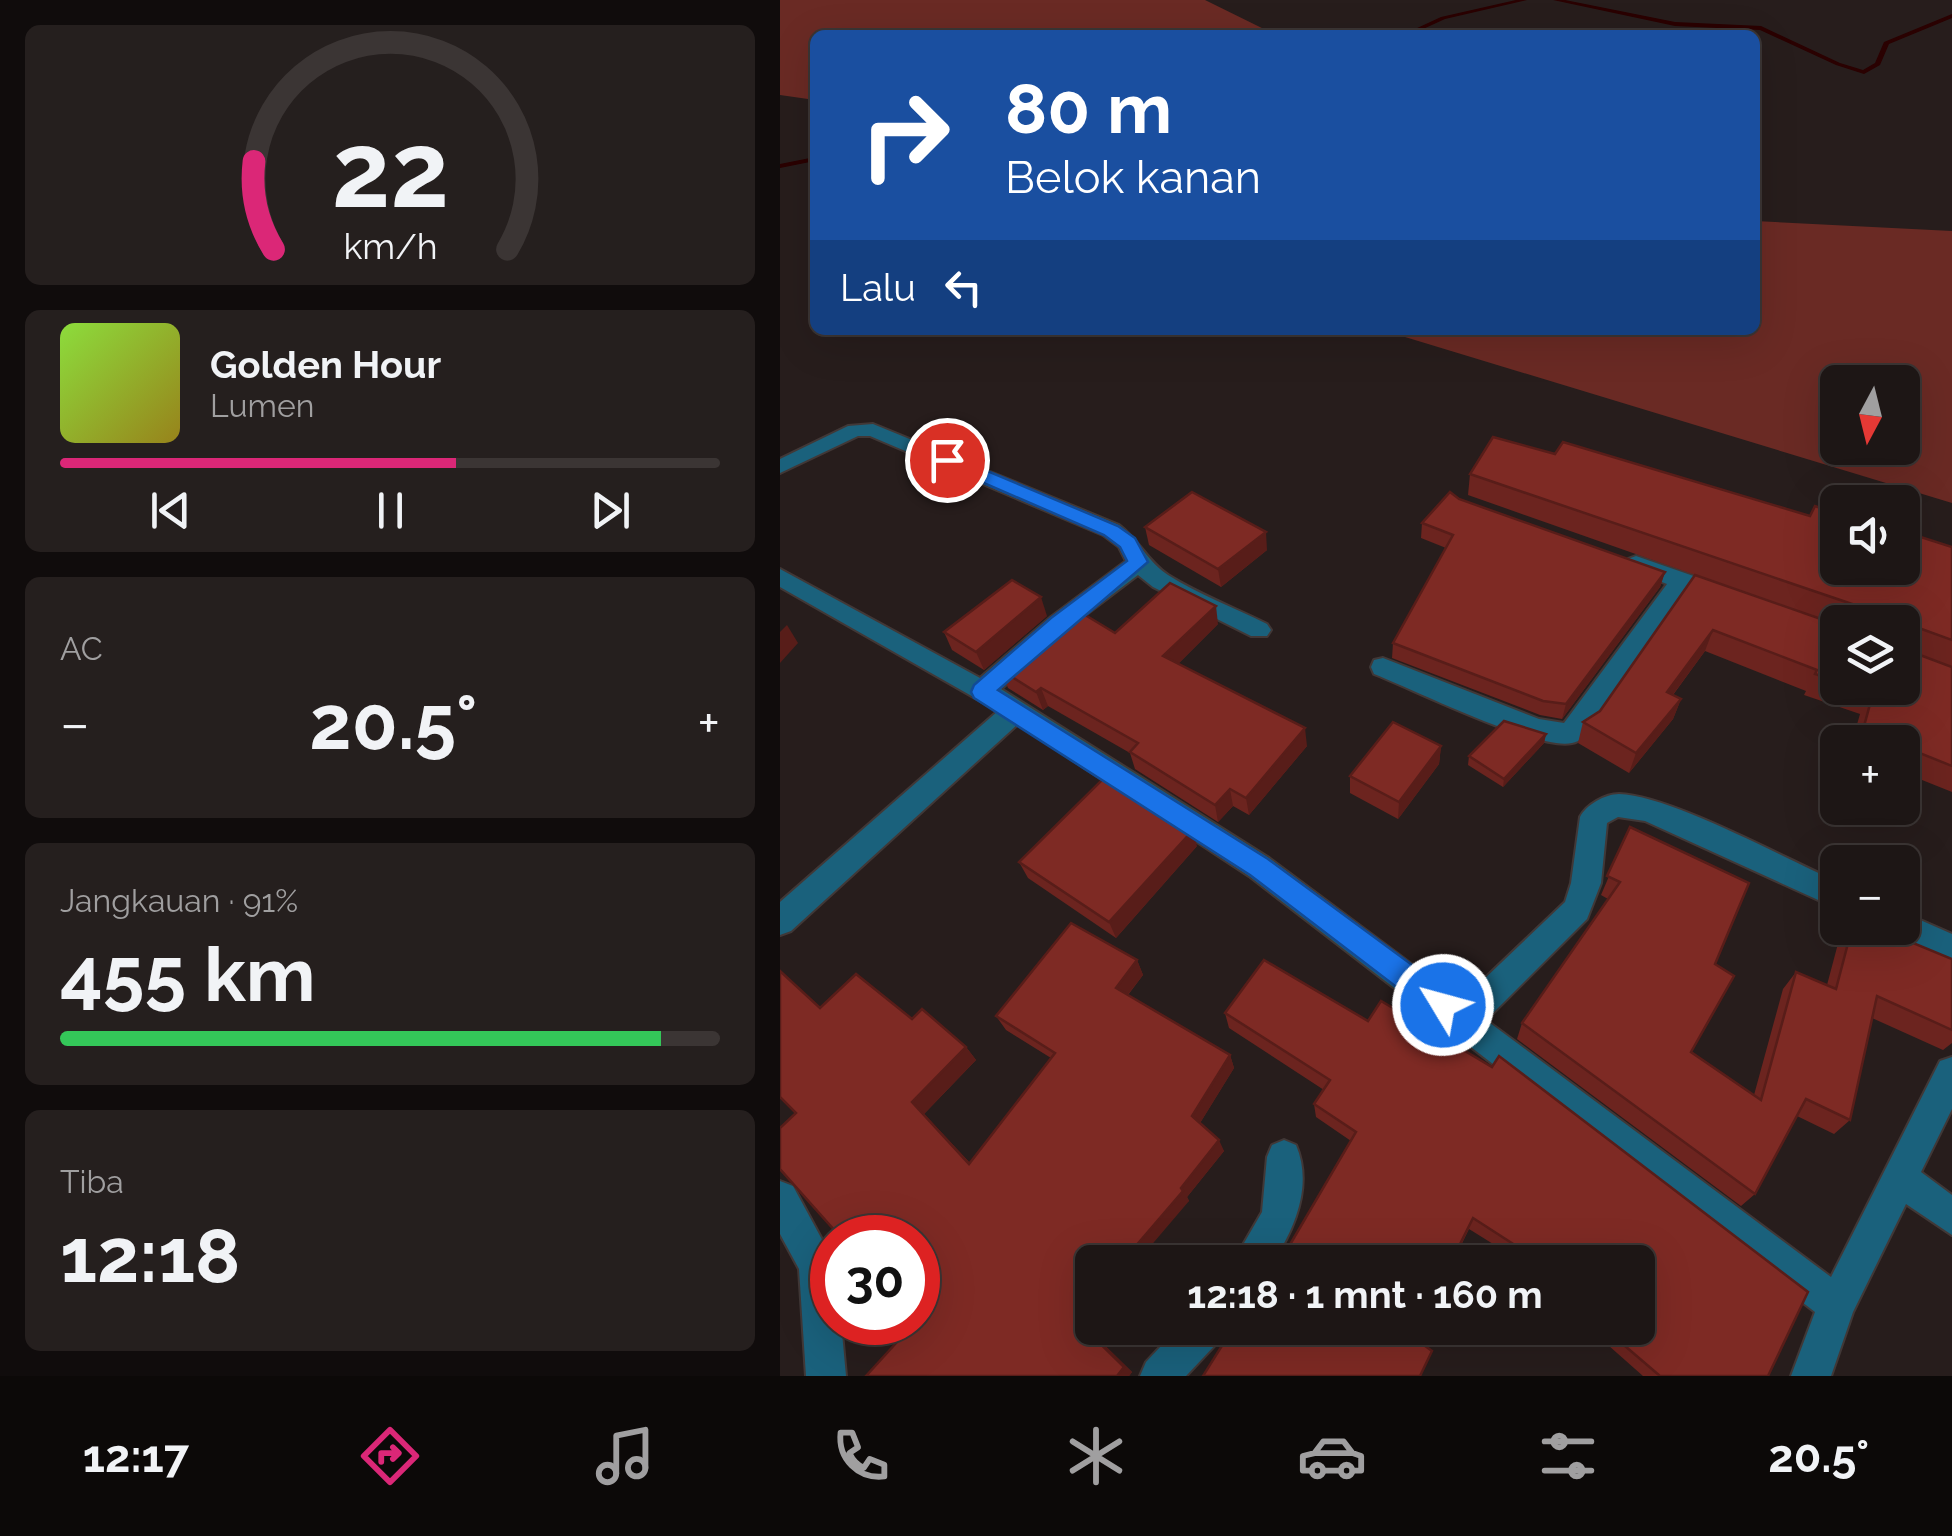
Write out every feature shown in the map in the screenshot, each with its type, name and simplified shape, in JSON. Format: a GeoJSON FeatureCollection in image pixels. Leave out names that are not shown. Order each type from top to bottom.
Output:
{"type":"FeatureCollection","features":[{"type":"Feature","properties":{"kind":"street"},"geometry":{"type":"LineString","coordinates":[[780,468],[854,430],[873,430],[1111,530],[1128,543],[1138,562],[1161,580],[1259,630]]}},
{"type":"Feature","properties":{"kind":"street"},"geometry":{"type":"LineString","coordinates":[[1610,555],[1734,599]]}},
{"type":"Feature","properties":{"kind":"street"},"geometry":{"type":"LineString","coordinates":[[982,692],[1059,623],[1138,562]]}},
{"type":"Feature","properties":{"kind":"street"},"geometry":{"type":"LineString","coordinates":[[780,576],[1017,710],[1259,867],[1837,1305]]}},
{"type":"Feature","properties":{"kind":"street"},"geometry":{"type":"LineString","coordinates":[[1383,667],[1536,728],[1569,734],[1582,723],[1682,580]]}},
{"type":"Feature","properties":{"kind":"street"},"geometry":{"type":"LineString","coordinates":[[780,921],[1017,710]]}},
{"type":"Feature","properties":{"kind":"street"},"geometry":{"type":"LineString","coordinates":[[1464,1021],[1577,910],[1586,883],[1594,818],[1615,805],[1649,810],[1820,888]]}},
{"type":"Feature","properties":{"kind":"street"},"geometry":{"type":"LineString","coordinates":[[1920,934],[1952,949]]}},
{"type":"Feature","properties":{"kind":"street"},"geometry":{"type":"LineString","coordinates":[[1811,1376],[1837,1305],[1952,1073]]}},
{"type":"Feature","properties":{"kind":"street"},"geometry":{"type":"LineString","coordinates":[[1263,1245],[1278,1223],[1286,1197],[1284,1157]]}},
{"type":"Feature","properties":{"kind":"street"},"geometry":{"type":"LineString","coordinates":[[1900,1178],[1952,1216]]}},
{"type":"Feature","properties":{"kind":"street"},"geometry":{"type":"LineString","coordinates":[[780,1199],[818,1265],[826,1376]]}},
{"type":"Feature","properties":{"kind":"street"},"geometry":{"type":"LineString","coordinates":[[1160,1376],[1188,1345]]}},
{"type":"Feature","properties":{"kind":"shaded area"},"geometry":{"type":"Polygon","coordinates":[[[780,0],[1205,0],[1266,30],[810,30],[810,99],[780,95],[780,0]]]}},
{"type":"Feature","properties":{"kind":"shaded area"},"geometry":{"type":"Polygon","coordinates":[[[1760,221],[1952,231],[1952,503],[1920,493],[1920,485],[1893,485],[1827,465],[1920,465],[1920,365],[1820,365],[1820,463],[1398,335],[1760,335],[1760,221]]]}},
{"type":"Feature","properties":{"kind":"building"},"geometry":{"type":"Polygon","coordinates":[[[1493,437],[1555,454],[1563,442],[1810,516],[1815,506],[1820,508],[1820,585],[1920,585],[1920,537],[1952,547],[1952,640],[1920,628],[1920,605],[1852,605],[1470,474],[1493,437]]]}},
{"type":"Feature","properties":{"kind":"building"},"geometry":{"type":"Polygon","coordinates":[[[1192,492],[1266,532],[1218,569],[1145,527],[1192,492]]]}},
{"type":"Feature","properties":{"kind":"building"},"geometry":{"type":"Polygon","coordinates":[[[1450,492],[1459,499],[1665,572],[1566,704],[1543,701],[1393,643],[1453,535],[1422,523],[1450,492]]]}},
{"type":"Feature","properties":{"kind":"building"},"geometry":{"type":"Polygon","coordinates":[[[1695,575],[1820,619],[1820,676],[1815,674],[1817,670],[1713,630],[1667,692],[1681,699],[1636,753],[1583,722],[1600,711],[1695,575]]]}},
{"type":"Feature","properties":{"kind":"building"},"geometry":{"type":"Polygon","coordinates":[[[1012,580],[1041,597],[976,652],[944,632],[1012,580]]]}},
{"type":"Feature","properties":{"kind":"building"},"geometry":{"type":"Polygon","coordinates":[[[1170,583],[1216,606],[1163,656],[1305,728],[1246,798],[1230,789],[1215,805],[1130,752],[1138,743],[1001,670],[1072,607],[1115,633],[1170,583]]]}},
{"type":"Feature","properties":{"kind":"building"},"geometry":{"type":"Polygon","coordinates":[[[1920,655],[1952,667],[1952,766],[1920,753],[1920,725],[1864,725],[1870,705],[1920,705],[1920,655]]]}},
{"type":"Feature","properties":{"kind":"building"},"geometry":{"type":"Polygon","coordinates":[[[1504,721],[1546,734],[1504,779],[1469,756],[1504,721]]]}},
{"type":"Feature","properties":{"kind":"building"},"geometry":{"type":"Polygon","coordinates":[[[1393,722],[1441,746],[1399,802],[1350,776],[1393,722]]]}},
{"type":"Feature","properties":{"kind":"building"},"geometry":{"type":"Polygon","coordinates":[[[1108,774],[1193,830],[1109,922],[1019,862],[1108,774]]]}},
{"type":"Feature","properties":{"kind":"building"},"geometry":{"type":"Polygon","coordinates":[[[1630,827],[1749,883],[1715,964],[1734,976],[1691,1052],[1761,1100],[1796,972],[1836,989],[1848,945],[1918,945],[1952,959],[1952,1030],[1877,996],[1850,1120],[1806,1099],[1755,1194],[1522,1023],[1620,882],[1607,876],[1630,827]]]}},
{"type":"Feature","properties":{"kind":"building"},"geometry":{"type":"Polygon","coordinates":[[[1071,923],[1137,960],[1116,988],[1230,1055],[1192,1116],[1219,1140],[1181,1188],[1183,1191],[1137,1245],[1075,1245],[1075,1345],[1102,1345],[1124,1367],[1117,1376],[866,1376],[894,1345],[940,1345],[940,1215],[821,1215],[780,1169],[780,1128],[796,1113],[780,1097],[780,971],[820,1008],[856,974],[912,1019],[922,1009],[966,1047],[912,1102],[969,1164],[1055,1053],[996,1016],[1071,923]]]}},
{"type":"Feature","properties":{"kind":"building"},"geometry":{"type":"Polygon","coordinates":[[[1264,960],[1368,1021],[1381,1001],[1492,1067],[1499,1056],[1808,1292],[1768,1376],[1660,1376],[1624,1345],[1655,1345],[1655,1245],[1515,1245],[1473,1218],[1460,1245],[1290,1245],[1356,1132],[1314,1104],[1330,1080],[1225,1013],[1264,960]]]}},
{"type":"Feature","properties":{"kind":"building"},"geometry":{"type":"Polygon","coordinates":[[[1222,1345],[1424,1345],[1432,1351],[1420,1376],[1203,1376],[1222,1345]]]}},
{"type":"Feature","properties":{"kind":"waterway"},"geometry":{"type":"LineString","coordinates":[[1416,30],[1443,18],[1524,0]]}},
{"type":"Feature","properties":{"kind":"waterway"},"geometry":{"type":"LineString","coordinates":[[1556,0],[1675,24],[1761,28],[1864,72],[1878,64],[1886,43],[1952,16]]}},
{"type":"Feature","properties":{"kind":"waterway"},"geometry":{"type":"LineString","coordinates":[[780,166],[810,160]]}},
{"type":"Feature","properties":{"kind":"route"},"geometry":{"type":"LineString","coordinates":[[947,460],[1111,530],[1128,543],[1138,562],[1059,623],[982,692],[1109,768],[1259,867],[1443,1005]]}}]}
